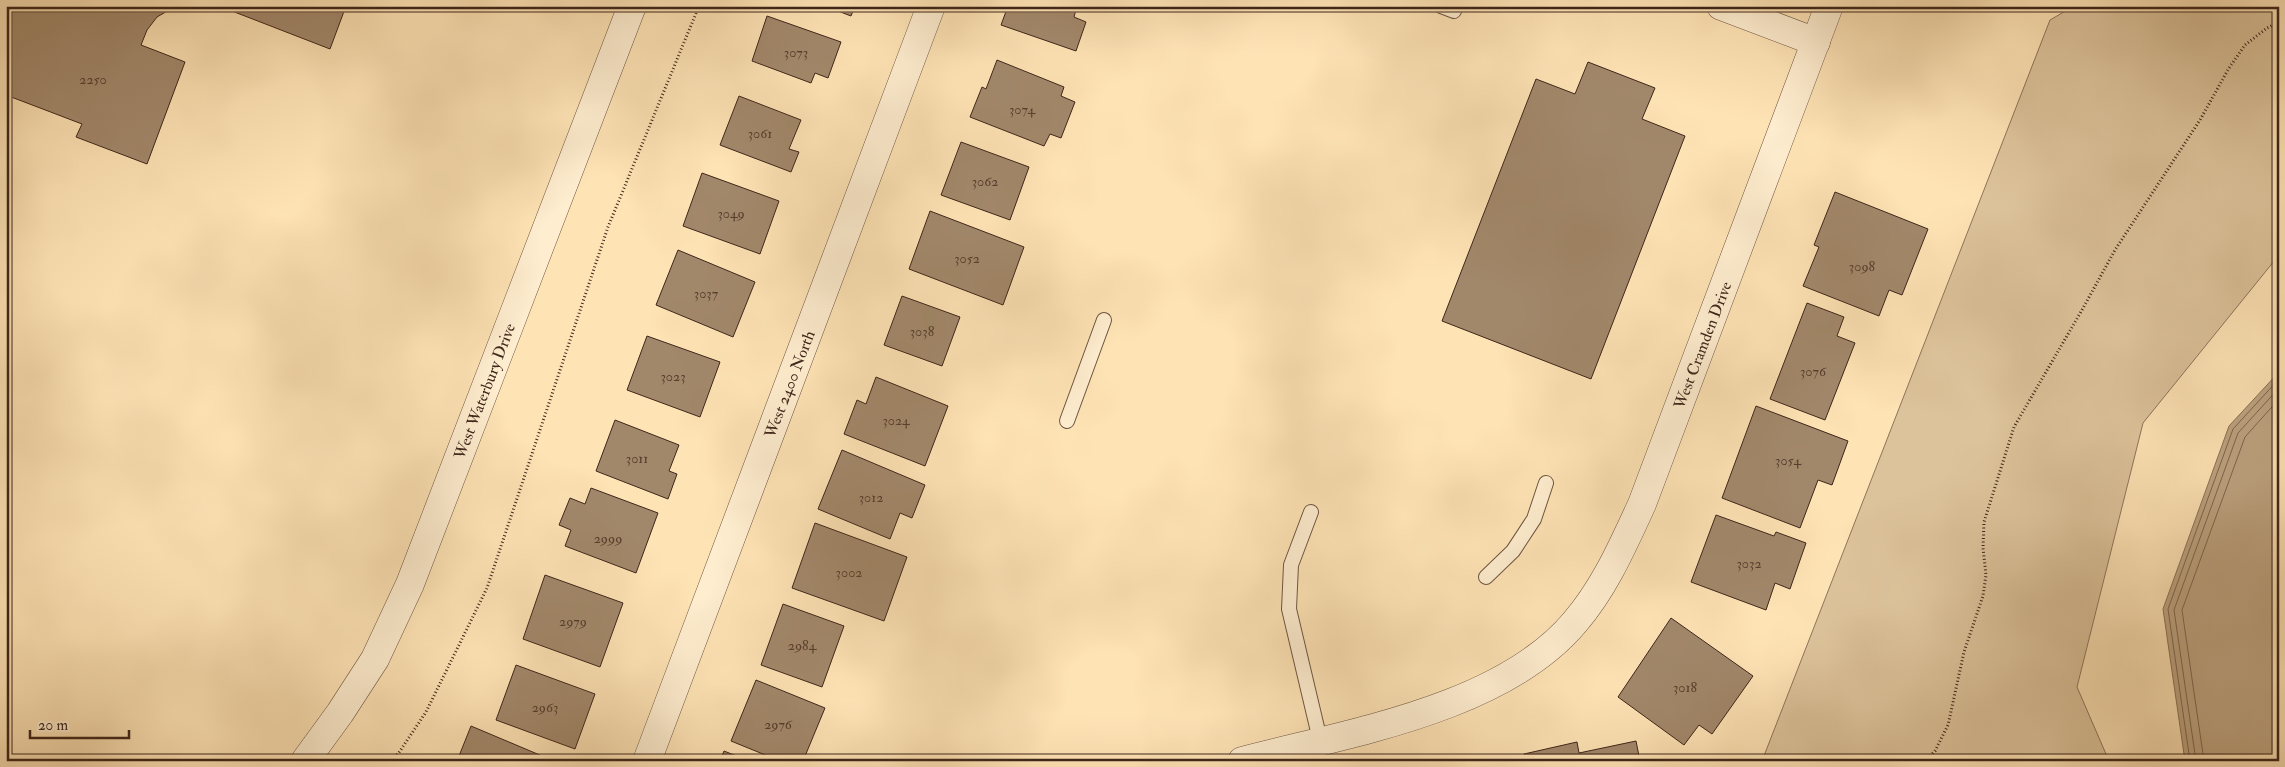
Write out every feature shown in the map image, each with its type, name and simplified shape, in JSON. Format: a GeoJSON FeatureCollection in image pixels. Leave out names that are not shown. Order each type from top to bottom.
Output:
{"type":"FeatureCollection","features":[{"type":"Feature","properties":{"kind":"street","name":"West Waterbury Drive"},"geometry":{"type":"LineString","coordinates":[[305,761],[340,714],[375,659],[410,584],[632,6]]}},
{"type":"Feature","properties":{"kind":"street","name":"West 2400 North"},"geometry":{"type":"LineString","coordinates":[[647,761],[931,6]]}},
{"type":"Feature","properties":{"kind":"street"},"geometry":{"type":"LineString","coordinates":[[1721,6],[1816,42]]}},
{"type":"Feature","properties":{"kind":"street","name":"West Cramden Drive"},"geometry":{"type":"LineString","coordinates":[[1242,761],[1398,721],[1461,700],[1500,681],[1535,660],[1575,623],[1603,583],[1642,504],[1829,6]]}},
{"type":"Feature","properties":{"kind":"lane"},"geometry":{"type":"LineString","coordinates":[[1067,421],[1104,320]]}},
{"type":"Feature","properties":{"kind":"lane"},"geometry":{"type":"LineString","coordinates":[[1486,577],[1513,551],[1534,519],[1546,483]]}},
{"type":"Feature","properties":{"kind":"lane"},"geometry":{"type":"LineString","coordinates":[[1310,512],[1290,566],[1289,609],[1320,740]]}},
{"type":"Feature","properties":{"kind":"path"},"geometry":{"type":"LineString","coordinates":[[384,761],[398,754],[426,712],[487,588],[608,227],[699,6]]}},
{"type":"Feature","properties":{"kind":"path"},"geometry":{"type":"LineString","coordinates":[[1925,761],[1935,751],[1948,725],[1964,652],[1983,596],[1986,575],[1982,548],[1984,522],[2014,427],[2115,250],[2200,120],[2229,68],[2245,45],[2267,28],[2279,22]]}},
{"type":"Feature","properties":{"kind":"shaded area"},"geometry":{"type":"Polygon","coordinates":[[[2074,6],[2279,6],[2279,255],[2143,423],[2077,687],[2109,761],[1762,761],[2050,20],[2074,6]]]}},
{"type":"Feature","properties":{"kind":"water"},"geometry":{"type":"Polygon","coordinates":[[[2279,372],[2279,761],[2185,761],[2163,609],[2229,426],[2279,372]]]}},
{"type":"Feature","properties":{"kind":"building"},"geometry":{"type":"Polygon","coordinates":[[[6,6],[176,6],[157,17],[147,30],[141,45],[185,62],[147,164],[76,137],[82,124],[6,95],[6,6]]]}},
{"type":"Feature","properties":{"kind":"building"},"geometry":{"type":"Polygon","coordinates":[[[219,6],[346,6],[330,49],[219,6]]]}},
{"type":"Feature","properties":{"kind":"building"},"geometry":{"type":"Polygon","coordinates":[[[825,6],[855,6],[851,16],[825,6]]]}},
{"type":"Feature","properties":{"kind":"building"},"geometry":{"type":"Polygon","coordinates":[[[1008,6],[1077,6],[1074,17],[1086,22],[1076,51],[1001,25],[1008,6]]]}},
{"type":"Feature","properties":{"kind":"building"},"geometry":{"type":"Polygon","coordinates":[[[767,16],[841,42],[828,78],[815,73],[811,83],[752,61],[767,16]]]}},
{"type":"Feature","properties":{"kind":"building"},"geometry":{"type":"Polygon","coordinates":[[[997,60],[1064,87],[1061,96],[1075,102],[1061,138],[1050,134],[1044,146],[970,117],[982,87],[986,89],[997,60]]]}},
{"type":"Feature","properties":{"kind":"building"},"geometry":{"type":"Polygon","coordinates":[[[1588,62],[1655,88],[1642,119],[1685,136],[1591,379],[1442,321],[1536,79],[1575,94],[1588,62]]]}},
{"type":"Feature","properties":{"kind":"building"},"geometry":{"type":"Polygon","coordinates":[[[739,96],[801,120],[789,149],[799,152],[791,172],[720,145],[739,96]]]}},
{"type":"Feature","properties":{"kind":"building"},"geometry":{"type":"Polygon","coordinates":[[[961,142],[1029,167],[1010,220],[941,195],[961,142]]]}},
{"type":"Feature","properties":{"kind":"building"},"geometry":{"type":"Polygon","coordinates":[[[702,173],[779,201],[760,254],[683,226],[702,173]]]}},
{"type":"Feature","properties":{"kind":"building"},"geometry":{"type":"Polygon","coordinates":[[[1835,192],[1928,229],[1902,295],[1889,290],[1879,316],[1803,286],[1819,247],[1814,245],[1835,192]]]}},
{"type":"Feature","properties":{"kind":"building"},"geometry":{"type":"Polygon","coordinates":[[[930,211],[1024,247],[1003,305],[909,269],[930,211]]]}},
{"type":"Feature","properties":{"kind":"building"},"geometry":{"type":"Polygon","coordinates":[[[678,250],[755,282],[733,337],[656,305],[678,250]]]}},
{"type":"Feature","properties":{"kind":"building"},"geometry":{"type":"Polygon","coordinates":[[[902,296],[960,317],[942,366],[884,345],[902,296]]]}},
{"type":"Feature","properties":{"kind":"building"},"geometry":{"type":"Polygon","coordinates":[[[1807,303],[1844,317],[1837,336],[1855,343],[1825,420],[1770,399],[1807,303]]]}},
{"type":"Feature","properties":{"kind":"building"},"geometry":{"type":"Polygon","coordinates":[[[647,336],[720,362],[700,417],[627,390],[647,336]]]}},
{"type":"Feature","properties":{"kind":"building"},"geometry":{"type":"Polygon","coordinates":[[[876,377],[948,406],[925,466],[844,434],[857,400],[866,404],[876,377]]]}},
{"type":"Feature","properties":{"kind":"building"},"geometry":{"type":"Polygon","coordinates":[[[1756,406],[1848,441],[1832,485],[1818,480],[1800,528],[1722,498],[1756,406]]]}},
{"type":"Feature","properties":{"kind":"building"},"geometry":{"type":"Polygon","coordinates":[[[615,420],[679,445],[669,471],[677,474],[668,499],[596,471],[615,420]]]}},
{"type":"Feature","properties":{"kind":"building"},"geometry":{"type":"Polygon","coordinates":[[[842,450],[925,485],[912,518],[900,513],[890,539],[818,509],[842,450]]]}},
{"type":"Feature","properties":{"kind":"building"},"geometry":{"type":"Polygon","coordinates":[[[591,488],[658,513],[636,573],[565,546],[571,530],[559,525],[570,498],[585,504],[591,488]]]}},
{"type":"Feature","properties":{"kind":"building"},"geometry":{"type":"Polygon","coordinates":[[[1716,515],[1774,536],[1776,532],[1806,543],[1790,589],[1775,583],[1766,610],[1691,582],[1716,515]]]}},
{"type":"Feature","properties":{"kind":"building"},"geometry":{"type":"Polygon","coordinates":[[[815,523],[907,557],[884,621],[792,588],[815,523]]]}},
{"type":"Feature","properties":{"kind":"building"},"geometry":{"type":"Polygon","coordinates":[[[545,575],[623,603],[600,667],[523,639],[545,575]]]}},
{"type":"Feature","properties":{"kind":"building"},"geometry":{"type":"Polygon","coordinates":[[[783,604],[844,626],[822,687],[761,665],[783,604]]]}},
{"type":"Feature","properties":{"kind":"building"},"geometry":{"type":"Polygon","coordinates":[[[1671,618],[1753,676],[1712,734],[1699,725],[1684,745],[1618,697],[1671,618]]]}},
{"type":"Feature","properties":{"kind":"building"},"geometry":{"type":"Polygon","coordinates":[[[516,665],[595,694],[575,749],[496,720],[516,665]]]}},
{"type":"Feature","properties":{"kind":"building"},"geometry":{"type":"Polygon","coordinates":[[[756,680],[825,708],[803,761],[780,761],[731,741],[756,680]]]}},
{"type":"Feature","properties":{"kind":"building"},"geometry":{"type":"Polygon","coordinates":[[[471,726],[554,761],[457,761],[471,726]]]}},
{"type":"Feature","properties":{"kind":"building"},"geometry":{"type":"Polygon","coordinates":[[[1636,741],[1640,761],[1525,761],[1524,754],[1577,742],[1579,753],[1636,741]]]}},
{"type":"Feature","properties":{"kind":"building"},"geometry":{"type":"Polygon","coordinates":[[[724,751],[749,761],[720,761],[724,751]]]}}]}
